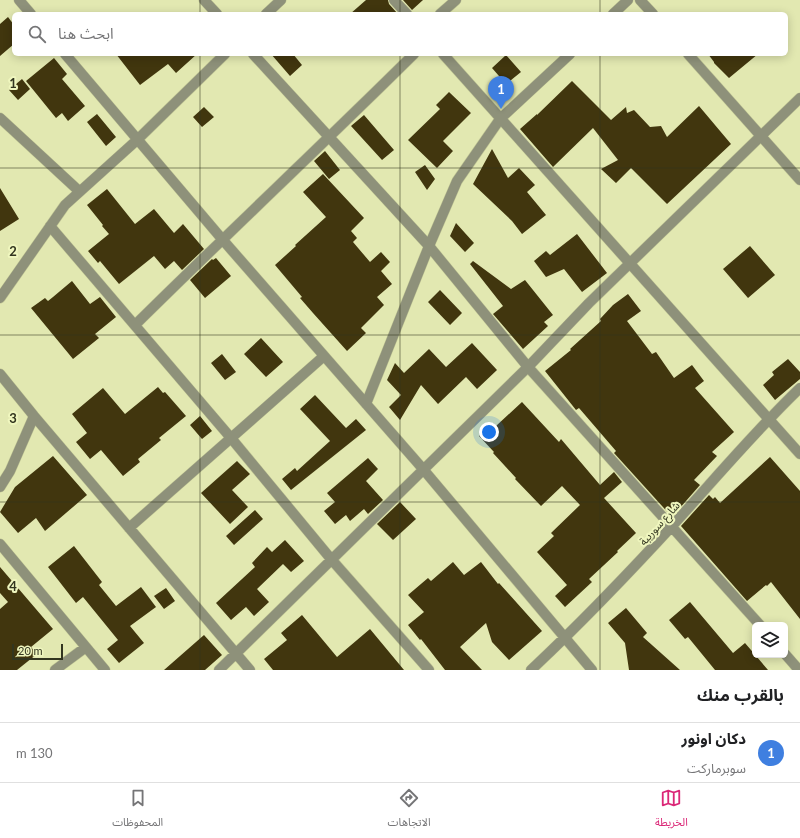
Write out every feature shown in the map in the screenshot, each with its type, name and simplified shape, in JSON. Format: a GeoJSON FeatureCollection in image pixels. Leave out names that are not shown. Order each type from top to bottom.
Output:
{"type":"FeatureCollection","features":[{"type":"Feature","properties":{"kind":"street"},"geometry":{"type":"LineString","coordinates":[[19,0],[29,12]]}},
{"type":"Feature","properties":{"kind":"street"},"geometry":{"type":"LineString","coordinates":[[204,0],[215,12]]}},
{"type":"Feature","properties":{"kind":"street"},"geometry":{"type":"LineString","coordinates":[[268,12],[281,0]]}},
{"type":"Feature","properties":{"kind":"street"},"geometry":{"type":"LineString","coordinates":[[394,0],[405,12]]}},
{"type":"Feature","properties":{"kind":"street"},"geometry":{"type":"LineString","coordinates":[[442,12],[456,0]]}},
{"type":"Feature","properties":{"kind":"street"},"geometry":{"type":"LineString","coordinates":[[615,12],[628,0]]}},
{"type":"Feature","properties":{"kind":"street"},"geometry":{"type":"LineString","coordinates":[[640,0],[651,12]]}},
{"type":"Feature","properties":{"kind":"street"},"geometry":{"type":"LineString","coordinates":[[67,56],[222,239],[423,469],[592,670]]}},
{"type":"Feature","properties":{"kind":"street"},"geometry":{"type":"LineString","coordinates":[[0,298],[65,205],[137,140],[223,56]]}},
{"type":"Feature","properties":{"kind":"street"},"geometry":{"type":"LineString","coordinates":[[255,56],[428,246],[528,366],[757,622]]}},
{"type":"Feature","properties":{"kind":"street"},"geometry":{"type":"LineString","coordinates":[[135,325],[412,56]]}},
{"type":"Feature","properties":{"kind":"street"},"geometry":{"type":"LineString","coordinates":[[445,56],[800,454]]}},
{"type":"Feature","properties":{"kind":"street"},"geometry":{"type":"LineString","coordinates":[[366,404],[428,246],[457,181],[500,119],[568,56]]}},
{"type":"Feature","properties":{"kind":"street"},"geometry":{"type":"LineString","coordinates":[[690,56],[800,180]]}},
{"type":"Feature","properties":{"kind":"street"},"geometry":{"type":"LineString","coordinates":[[219,670],[528,366],[629,263],[800,98]]}},
{"type":"Feature","properties":{"kind":"street"},"geometry":{"type":"LineString","coordinates":[[0,118],[79,191]]}},
{"type":"Feature","properties":{"kind":"street"},"geometry":{"type":"LineString","coordinates":[[50,226],[231,438],[331,559],[429,670]]}},
{"type":"Feature","properties":{"kind":"street"},"geometry":{"type":"LineString","coordinates":[[129,528],[324,356]]}},
{"type":"Feature","properties":{"kind":"street"},"geometry":{"type":"LineString","coordinates":[[0,374],[250,670]]}},
{"type":"Feature","properties":{"kind":"street","name":"شارع سوريبة"},"geometry":{"type":"LineString","coordinates":[[531,670],[565,638],[672,526],[768,418],[800,388]]}},
{"type":"Feature","properties":{"kind":"street"},"geometry":{"type":"LineString","coordinates":[[0,487],[10,471],[34,416]]}},
{"type":"Feature","properties":{"kind":"street"},"geometry":{"type":"LineString","coordinates":[[0,544],[105,670]]}},
{"type":"Feature","properties":{"kind":"street"},"geometry":{"type":"LineString","coordinates":[[56,670],[86,647]]}},
{"type":"Feature","properties":{"kind":"street"},"geometry":{"type":"LineString","coordinates":[[788,657],[799,670]]}},
{"type":"Feature","properties":{"kind":"building"},"geometry":{"type":"Polygon","coordinates":[[[366,0],[388,0],[389,4],[396,12],[352,12],[366,0]]]}},
{"type":"Feature","properties":{"kind":"building"},"geometry":{"type":"Polygon","coordinates":[[[403,0],[423,0],[412,10],[403,0]]]}},
{"type":"Feature","properties":{"kind":"building"},"geometry":{"type":"Polygon","coordinates":[[[8,17],[12,22],[12,46],[0,56],[0,24],[8,17]]]}},
{"type":"Feature","properties":{"kind":"building"},"geometry":{"type":"Polygon","coordinates":[[[118,56],[195,56],[176,73],[168,64],[140,85],[118,56]]]}},
{"type":"Feature","properties":{"kind":"building"},"geometry":{"type":"Polygon","coordinates":[[[273,56],[295,56],[302,65],[290,76],[273,56]]]}},
{"type":"Feature","properties":{"kind":"building"},"geometry":{"type":"Polygon","coordinates":[[[505,56],[507,56],[521,72],[506,84],[492,68],[505,56]]]}},
{"type":"Feature","properties":{"kind":"building"},"geometry":{"type":"Polygon","coordinates":[[[710,56],[756,56],[729,78],[710,56]]]}},
{"type":"Feature","properties":{"kind":"building"},"geometry":{"type":"Polygon","coordinates":[[[54,58],[67,74],[62,79],[85,106],[68,121],[62,113],[56,118],[26,81],[54,58]]]}},
{"type":"Feature","properties":{"kind":"building"},"geometry":{"type":"Polygon","coordinates":[[[22,79],[30,89],[18,100],[9,90],[22,79]]]}},
{"type":"Feature","properties":{"kind":"building"},"geometry":{"type":"Polygon","coordinates":[[[572,81],[611,120],[626,107],[627,113],[634,110],[650,127],[661,126],[667,137],[699,106],[731,144],[667,204],[631,168],[616,183],[601,169],[618,160],[593,128],[553,167],[520,129],[537,115],[572,81]]]}},
{"type":"Feature","properties":{"kind":"building"},"geometry":{"type":"Polygon","coordinates":[[[449,92],[471,113],[443,141],[453,151],[437,168],[408,140],[440,109],[436,105],[449,92]]]}},
{"type":"Feature","properties":{"kind":"building"},"geometry":{"type":"Polygon","coordinates":[[[204,107],[214,117],[202,127],[193,117],[204,107]]]}},
{"type":"Feature","properties":{"kind":"building"},"geometry":{"type":"Polygon","coordinates":[[[97,114],[116,137],[106,146],[87,122],[97,114]]]}},
{"type":"Feature","properties":{"kind":"building"},"geometry":{"type":"Polygon","coordinates":[[[364,115],[394,150],[382,160],[351,126],[364,115]]]}},
{"type":"Feature","properties":{"kind":"building"},"geometry":{"type":"Polygon","coordinates":[[[492,149],[508,178],[519,168],[535,185],[527,192],[546,215],[522,234],[512,221],[473,184],[492,149]]]}},
{"type":"Feature","properties":{"kind":"building"},"geometry":{"type":"Polygon","coordinates":[[[325,151],[340,170],[329,179],[314,161],[325,151]]]}},
{"type":"Feature","properties":{"kind":"building"},"geometry":{"type":"Polygon","coordinates":[[[425,165],[435,179],[427,190],[415,172],[425,165]]]}},
{"type":"Feature","properties":{"kind":"building"},"geometry":{"type":"Polygon","coordinates":[[[323,174],[364,218],[351,231],[357,238],[353,242],[370,262],[381,252],[390,262],[381,271],[392,284],[377,297],[384,305],[361,328],[366,333],[347,351],[300,298],[302,297],[275,265],[326,217],[303,192],[323,174]]]}},
{"type":"Feature","properties":{"kind":"building"},"geometry":{"type":"Polygon","coordinates":[[[0,188],[19,219],[0,231],[0,188]]]}},
{"type":"Feature","properties":{"kind":"building"},"geometry":{"type":"Polygon","coordinates":[[[107,189],[135,224],[154,209],[174,233],[183,224],[204,249],[182,270],[174,261],[165,269],[154,256],[119,284],[100,261],[98,263],[88,251],[109,234],[87,205],[107,189]]]}},
{"type":"Feature","properties":{"kind":"building"},"geometry":{"type":"Polygon","coordinates":[[[456,223],[474,243],[465,252],[450,236],[456,223]]]}},
{"type":"Feature","properties":{"kind":"building"},"geometry":{"type":"Polygon","coordinates":[[[577,234],[607,273],[582,292],[564,269],[546,277],[534,261],[546,251],[550,255],[577,234]]]}},
{"type":"Feature","properties":{"kind":"building"},"geometry":{"type":"Polygon","coordinates":[[[750,246],[775,275],[748,298],[723,269],[750,246]]]}},
{"type":"Feature","properties":{"kind":"building"},"geometry":{"type":"Polygon","coordinates":[[[216,258],[231,276],[205,298],[190,280],[212,259],[213,260],[216,258]]]}},
{"type":"Feature","properties":{"kind":"building"},"geometry":{"type":"Polygon","coordinates":[[[473,261],[511,289],[525,280],[553,315],[544,322],[548,326],[523,349],[493,314],[503,306],[470,264],[473,261]]]}},
{"type":"Feature","properties":{"kind":"building"},"geometry":{"type":"Polygon","coordinates":[[[72,281],[90,304],[100,297],[116,317],[95,334],[99,338],[73,359],[31,308],[45,298],[48,301],[72,281]]]}},
{"type":"Feature","properties":{"kind":"building"},"geometry":{"type":"Polygon","coordinates":[[[440,290],[462,313],[450,325],[428,302],[440,290]]]}},
{"type":"Feature","properties":{"kind":"building"},"geometry":{"type":"Polygon","coordinates":[[[628,294],[641,311],[627,321],[652,354],[656,352],[674,378],[692,365],[704,381],[695,388],[734,432],[712,452],[717,456],[694,480],[700,485],[672,517],[614,453],[616,451],[579,408],[576,410],[545,371],[571,350],[570,349],[601,321],[600,319],[613,305],[628,294]]]}},
{"type":"Feature","properties":{"kind":"building"},"geometry":{"type":"Polygon","coordinates":[[[261,338],[283,362],[266,377],[244,354],[261,338]]]}},
{"type":"Feature","properties":{"kind":"building"},"geometry":{"type":"Polygon","coordinates":[[[472,343],[497,370],[477,389],[466,377],[438,404],[421,385],[400,420],[389,407],[401,395],[387,380],[395,363],[404,373],[429,349],[446,367],[472,343]]]}},
{"type":"Feature","properties":{"kind":"building"},"geometry":{"type":"Polygon","coordinates":[[[222,354],[236,372],[225,380],[211,363],[222,354]]]}},
{"type":"Feature","properties":{"kind":"building"},"geometry":{"type":"Polygon","coordinates":[[[788,359],[800,372],[800,379],[775,400],[763,385],[774,375],[772,372],[788,359]]]}},
{"type":"Feature","properties":{"kind":"building"},"geometry":{"type":"Polygon","coordinates":[[[158,387],[163,393],[165,392],[186,416],[159,438],[161,440],[138,459],[140,462],[123,476],[101,450],[90,459],[76,442],[87,433],[72,414],[103,388],[125,414],[158,387]]]}},
{"type":"Feature","properties":{"kind":"building"},"geometry":{"type":"Polygon","coordinates":[[[315,395],[346,428],[356,419],[366,430],[291,490],[282,479],[295,468],[297,471],[330,441],[300,409],[315,395]]]}},
{"type":"Feature","properties":{"kind":"building"},"geometry":{"type":"Polygon","coordinates":[[[522,402],[559,442],[561,439],[600,485],[614,472],[622,482],[604,498],[636,533],[589,579],[592,582],[565,607],[555,596],[567,585],[537,552],[554,536],[551,533],[580,505],[562,486],[541,506],[515,479],[516,478],[479,436],[493,423],[496,426],[522,402]]]}},
{"type":"Feature","properties":{"kind":"building"},"geometry":{"type":"Polygon","coordinates":[[[200,416],[212,431],[202,439],[190,425],[200,416]]]}},
{"type":"Feature","properties":{"kind":"building"},"geometry":{"type":"Polygon","coordinates":[[[53,456],[87,495],[45,531],[36,518],[18,533],[0,512],[15,487],[53,456]]]}},
{"type":"Feature","properties":{"kind":"building"},"geometry":{"type":"Polygon","coordinates":[[[770,457],[800,491],[800,619],[771,582],[747,601],[681,526],[709,495],[713,499],[715,497],[720,503],[770,457]]]}},
{"type":"Feature","properties":{"kind":"building"},"geometry":{"type":"Polygon","coordinates":[[[368,458],[378,469],[366,481],[383,500],[368,514],[364,509],[350,521],[346,515],[335,524],[324,511],[335,502],[327,493],[368,458]]]}},
{"type":"Feature","properties":{"kind":"building"},"geometry":{"type":"Polygon","coordinates":[[[237,461],[250,474],[232,490],[248,507],[230,524],[201,493],[237,461]]]}},
{"type":"Feature","properties":{"kind":"building"},"geometry":{"type":"Polygon","coordinates":[[[400,502],[416,519],[393,540],[377,524],[400,502]]]}},
{"type":"Feature","properties":{"kind":"building"},"geometry":{"type":"Polygon","coordinates":[[[255,510],[263,519],[234,545],[226,536],[255,510]]]}},
{"type":"Feature","properties":{"kind":"building"},"geometry":{"type":"Polygon","coordinates":[[[285,540],[304,561],[291,572],[283,564],[257,589],[269,602],[254,616],[246,607],[231,620],[216,603],[255,567],[252,563],[267,547],[272,552],[285,540]]]}},
{"type":"Feature","properties":{"kind":"building"},"geometry":{"type":"Polygon","coordinates":[[[74,546],[102,582],[99,585],[116,606],[141,587],[156,607],[130,626],[144,643],[119,663],[107,649],[118,640],[83,597],[76,603],[48,567],[74,546]]]}},
{"type":"Feature","properties":{"kind":"building"},"geometry":{"type":"Polygon","coordinates":[[[453,562],[464,575],[481,562],[498,584],[499,583],[542,631],[509,660],[492,642],[486,623],[460,647],[482,670],[445,670],[408,625],[424,612],[408,595],[428,578],[431,581],[453,562]]]}},
{"type":"Feature","properties":{"kind":"building"},"geometry":{"type":"Polygon","coordinates":[[[0,567],[53,629],[31,647],[37,654],[17,670],[0,670],[0,609],[8,602],[0,593],[0,567]]]}},
{"type":"Feature","properties":{"kind":"building"},"geometry":{"type":"Polygon","coordinates":[[[166,588],[175,601],[164,609],[154,596],[166,588]]]}},
{"type":"Feature","properties":{"kind":"building"},"geometry":{"type":"Polygon","coordinates":[[[690,602],[733,653],[745,643],[752,651],[752,658],[758,658],[768,670],[715,670],[688,637],[685,639],[669,620],[690,602]]]}},
{"type":"Feature","properties":{"kind":"building"},"geometry":{"type":"Polygon","coordinates":[[[626,608],[647,633],[643,637],[680,670],[629,670],[625,643],[608,623],[626,608]]]}},
{"type":"Feature","properties":{"kind":"building"},"geometry":{"type":"Polygon","coordinates":[[[302,615],[337,657],[370,629],[404,670],[273,670],[264,659],[287,640],[281,633],[302,615]]]}},
{"type":"Feature","properties":{"kind":"building"},"geometry":{"type":"Polygon","coordinates":[[[204,635],[222,655],[205,670],[164,670],[204,635]]]}},
{"type":"Feature","properties":{"kind":"place","name":"دكان اونور"},"geometry":{"type":"Point","coordinates":[501,109]}}]}
